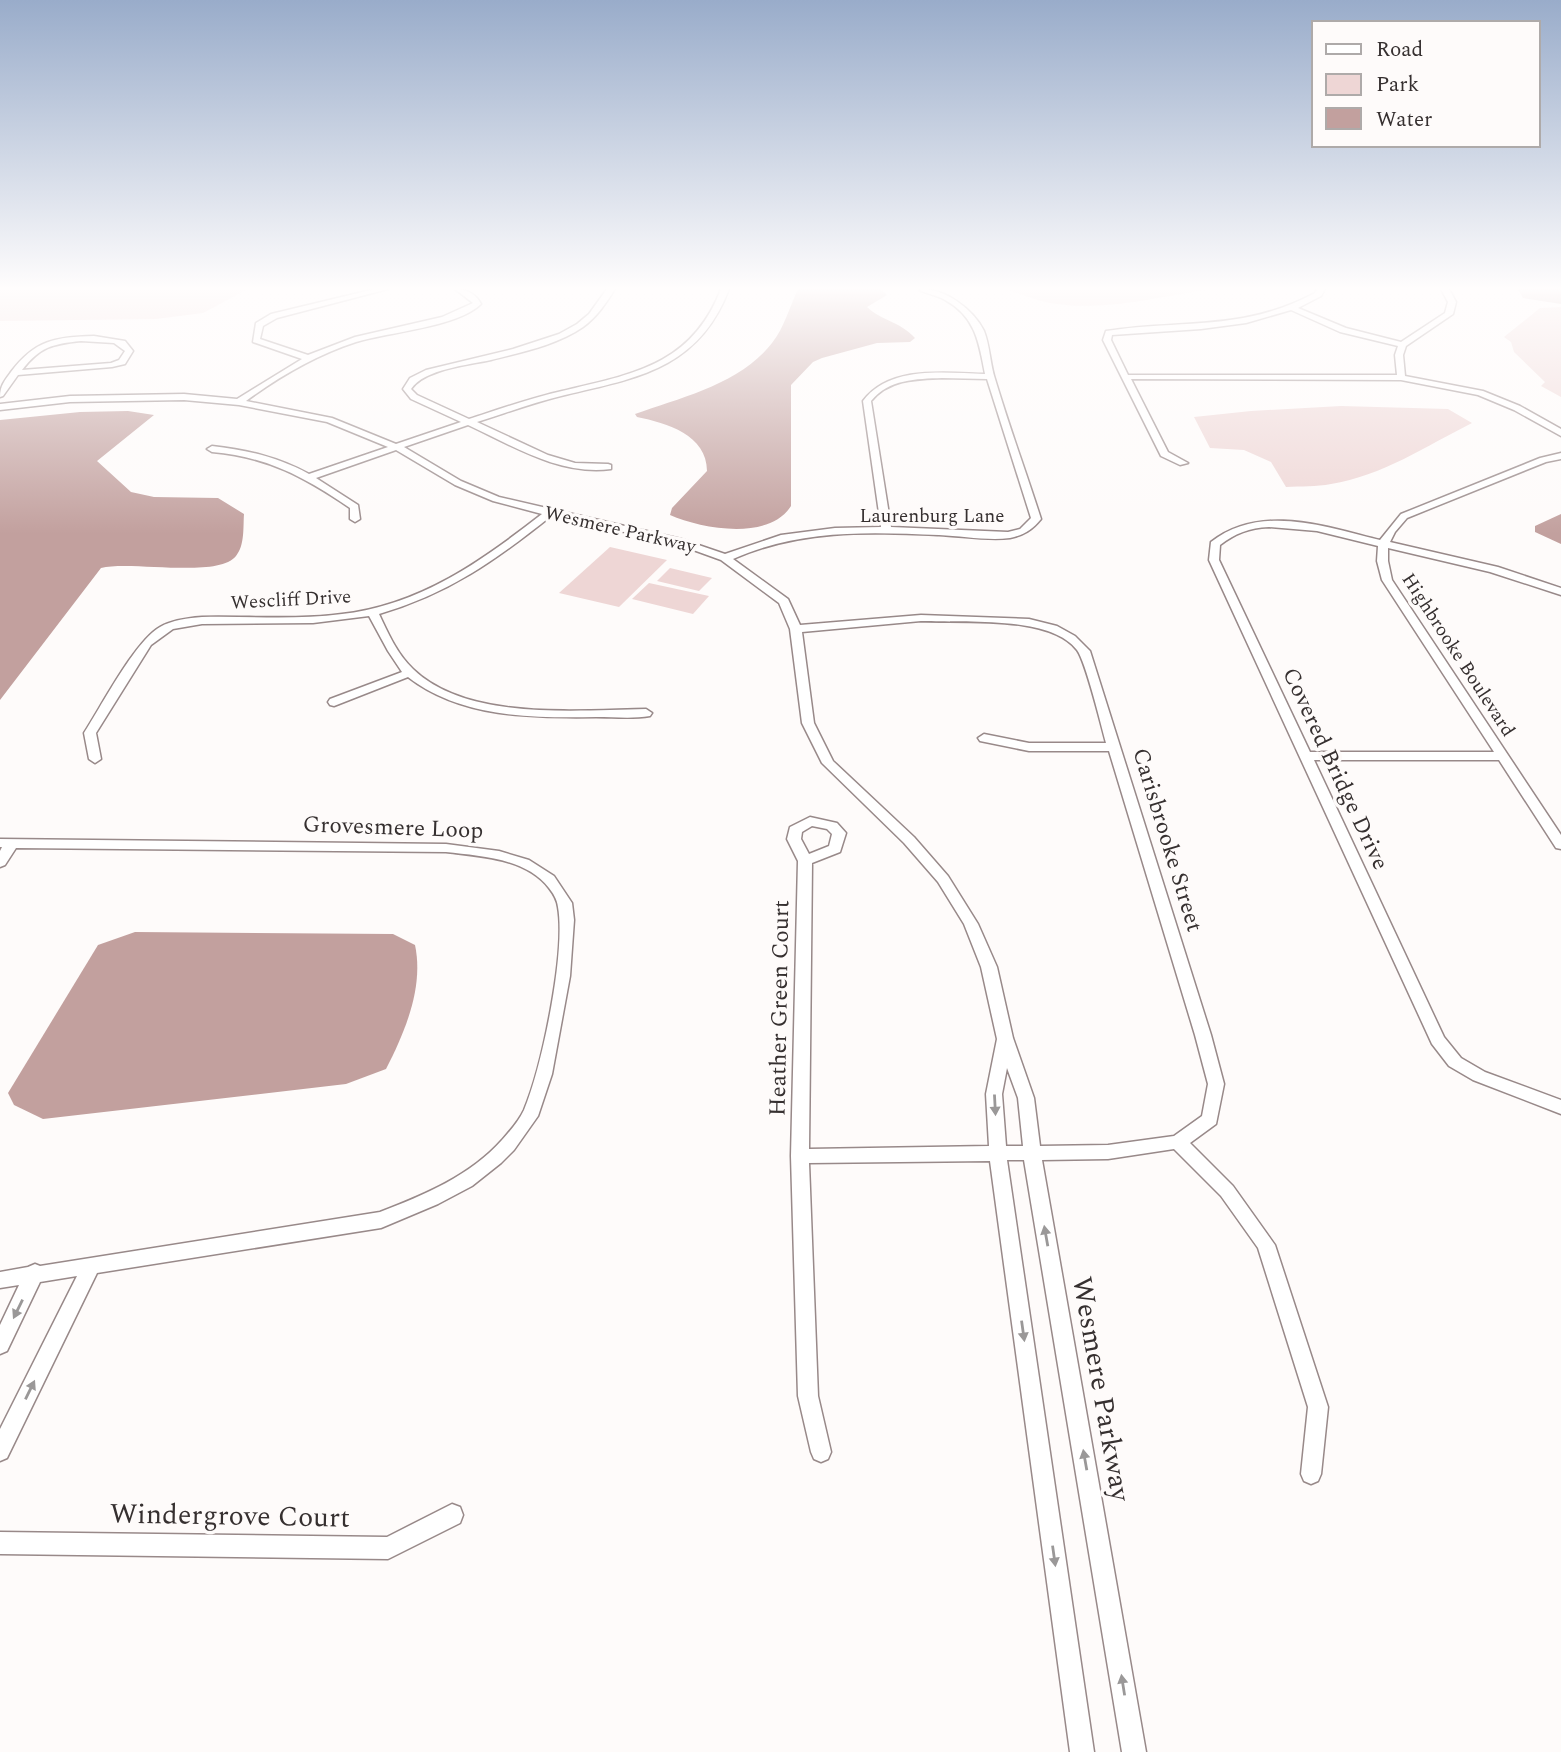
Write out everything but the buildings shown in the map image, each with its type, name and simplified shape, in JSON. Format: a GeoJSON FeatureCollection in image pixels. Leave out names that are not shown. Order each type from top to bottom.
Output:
{"type":"FeatureCollection","features":[{"type":"Feature","properties":{"kind":"street"},"geometry":{"type":"LineString","coordinates":[[0,394],[17,371]]}},
{"type":"Feature","properties":{"kind":"street"},"geometry":{"type":"LineString","coordinates":[[15,373],[42,371]]}},
{"type":"Feature","properties":{"kind":"street"},"geometry":{"type":"LineString","coordinates":[[239,402],[284,371]]}},
{"type":"Feature","properties":{"kind":"street"},"geometry":{"type":"LineString","coordinates":[[434,371],[413,380],[407,389],[414,397],[545,457],[574,466],[608,467]]}},
{"type":"Feature","properties":{"kind":"street"},"geometry":{"type":"LineString","coordinates":[[310,477],[549,397],[644,371]]}},
{"type":"Feature","properties":{"kind":"street","name":"Laurenburg Lane"},"geometry":{"type":"LineString","coordinates":[[725,558],[756,545],[790,536],[887,532],[1008,535],[1024,531],[1035,519],[989,371]]}},
{"type":"Feature","properties":{"kind":"street"},"geometry":{"type":"LineString","coordinates":[[1123,371],[1164,454],[1184,463]]}},
{"type":"Feature","properties":{"kind":"street"},"geometry":{"type":"LineString","coordinates":[[1400,371],[1401,378]]}},
{"type":"Feature","properties":{"kind":"street"},"geometry":{"type":"LineString","coordinates":[[887,532],[867,401],[871,392],[886,384],[905,379],[990,377]]}},
{"type":"Feature","properties":{"kind":"street"},"geometry":{"type":"LineString","coordinates":[[1126,377],[1401,378],[1480,393],[1517,408],[1561,433]]}},
{"type":"Feature","properties":{"kind":"street","name":"Wesmere Parkway"},"geometry":{"type":"LineString","coordinates":[[0,407],[27,402],[125,396],[184,397],[239,402],[329,420],[397,447],[458,484],[496,499],[549,513],[632,529],[725,558],[784,601],[796,629],[808,723],[828,763],[909,840],[943,879],[971,924],[989,967],[1006,1038],[1026,1098],[1032,1154],[1134,1752]]}},
{"type":"Feature","properties":{"kind":"street"},"geometry":{"type":"LineString","coordinates":[[212,449],[257,454],[278,460],[310,477],[355,507],[355,519]]}},
{"type":"Feature","properties":{"kind":"street"},"geometry":{"type":"LineString","coordinates":[[1561,456],[1543,460],[1404,516],[1388,531],[1383,544],[1486,566],[1561,592]]}},
{"type":"Feature","properties":{"kind":"street","name":"Wescliff Drive"},"geometry":{"type":"LineString","coordinates":[[94,759],[90,733],[147,643],[157,633],[172,625],[197,621],[315,620],[373,612],[424,596],[456,582],[487,563],[549,513]]}},
{"type":"Feature","properties":{"kind":"street","name":"Covered Bridge Drive"},"geometry":{"type":"LineString","coordinates":[[1383,544],[1319,529],[1279,524],[1251,525],[1228,533],[1214,544],[1214,560],[1438,1040],[1455,1062],[1479,1076],[1561,1107]]}},
{"type":"Feature","properties":{"kind":"street","name":"Highbrooke Boulevard"},"geometry":{"type":"LineString","coordinates":[[1383,544],[1382,565],[1387,580],[1561,845]]}},
{"type":"Feature","properties":{"kind":"street"},"geometry":{"type":"LineString","coordinates":[[373,612],[388,643],[409,673],[434,690],[466,702],[516,712],[646,713]]}},
{"type":"Feature","properties":{"kind":"street","name":"Carisbrooke Street"},"geometry":{"type":"LineString","coordinates":[[796,629],[921,618],[1029,622],[1052,628],[1071,638],[1084,651],[1216,1084],[1210,1119],[1178,1142],[1108,1152],[800,1156]]}},
{"type":"Feature","properties":{"kind":"street"},"geometry":{"type":"LineString","coordinates":[[334,702],[409,673]]}},
{"type":"Feature","properties":{"kind":"street"},"geometry":{"type":"LineString","coordinates":[[984,738],[1029,747],[1115,747]]}},
{"type":"Feature","properties":{"kind":"street"},"geometry":{"type":"LineString","coordinates":[[1306,756],[1503,756]]}},
{"type":"Feature","properties":{"kind":"street"},"geometry":{"type":"LineString","coordinates":[[0,862],[6,843]]}},
{"type":"Feature","properties":{"kind":"street","name":"Grovesmere Loop"},"geometry":{"type":"LineString","coordinates":[[0,1280],[35,1272],[380,1220],[438,1196],[482,1169],[506,1147],[530,1116],[543,1082],[568,939],[565,902],[548,877],[521,863],[486,852],[446,848],[6,843]]}},
{"type":"Feature","properties":{"kind":"street","name":"Heather Green Court"},"geometry":{"type":"LineString","coordinates":[[805,860],[800,1156],[808,1396],[821,1452]]}},
{"type":"Feature","properties":{"kind":"street","name":"Wesmere Parkway"},"geometry":{"type":"LineString","coordinates":[[1006,1038],[994,1094],[998,1155],[1082,1752]]}},
{"type":"Feature","properties":{"kind":"street"},"geometry":{"type":"LineString","coordinates":[[1178,1142],[1227,1191],[1266,1245],[1318,1407],[1311,1474]]}},
{"type":"Feature","properties":{"kind":"street"},"geometry":{"type":"LineString","coordinates":[[0,1451],[92,1264]]}},
{"type":"Feature","properties":{"kind":"street"},"geometry":{"type":"LineString","coordinates":[[0,1346],[35,1272]]}},
{"type":"Feature","properties":{"kind":"street","name":"Windergrove Court"},"geometry":{"type":"LineString","coordinates":[[0,1543],[388,1548],[452,1515]]}},
{"type":"Feature","properties":{"kind":"green space"},"geometry":{"type":"Polygon","coordinates":[[[1533,371],[1561,371],[1561,397],[1541,386],[1545,382],[1533,371]]]}},
{"type":"Feature","properties":{"kind":"green space"},"geometry":{"type":"Polygon","coordinates":[[[1341,406],[1448,409],[1472,423],[1368,474],[1325,485],[1286,487],[1271,462],[1244,450],[1210,448],[1194,417],[1251,411],[1341,406]]]}},
{"type":"Feature","properties":{"kind":"green space"},"geometry":{"type":"Polygon","coordinates":[[[610,547],[667,560],[619,607],[559,593],[610,547]]]}},
{"type":"Feature","properties":{"kind":"green space"},"geometry":{"type":"Polygon","coordinates":[[[670,568],[712,578],[699,591],[657,581],[670,568]]]}},
{"type":"Feature","properties":{"kind":"green space"},"geometry":{"type":"Polygon","coordinates":[[[649,583],[709,596],[693,614],[632,599],[649,583]]]}},
{"type":"Feature","properties":{"kind":"water"},"geometry":{"type":"Polygon","coordinates":[[[741,371],[805,371],[791,385],[791,506],[781,517],[751,528],[717,528],[670,515],[672,508],[707,471],[705,459],[700,448],[683,433],[635,414],[691,395],[741,371]]]}},
{"type":"Feature","properties":{"kind":"water"},"geometry":{"type":"Polygon","coordinates":[[[128,411],[154,415],[97,461],[131,492],[154,497],[218,498],[244,514],[239,552],[226,563],[211,566],[101,568],[0,700],[0,420],[80,412],[128,411]]]}},
{"type":"Feature","properties":{"kind":"water"},"geometry":{"type":"Polygon","coordinates":[[[1561,514],[1561,544],[1535,532],[1535,526],[1561,514]]]}},
{"type":"Feature","properties":{"kind":"water"},"geometry":{"type":"Polygon","coordinates":[[[135,932],[393,934],[415,945],[415,993],[400,1040],[386,1069],[346,1084],[43,1119],[14,1105],[8,1093],[98,945],[135,932]]]}}]}
